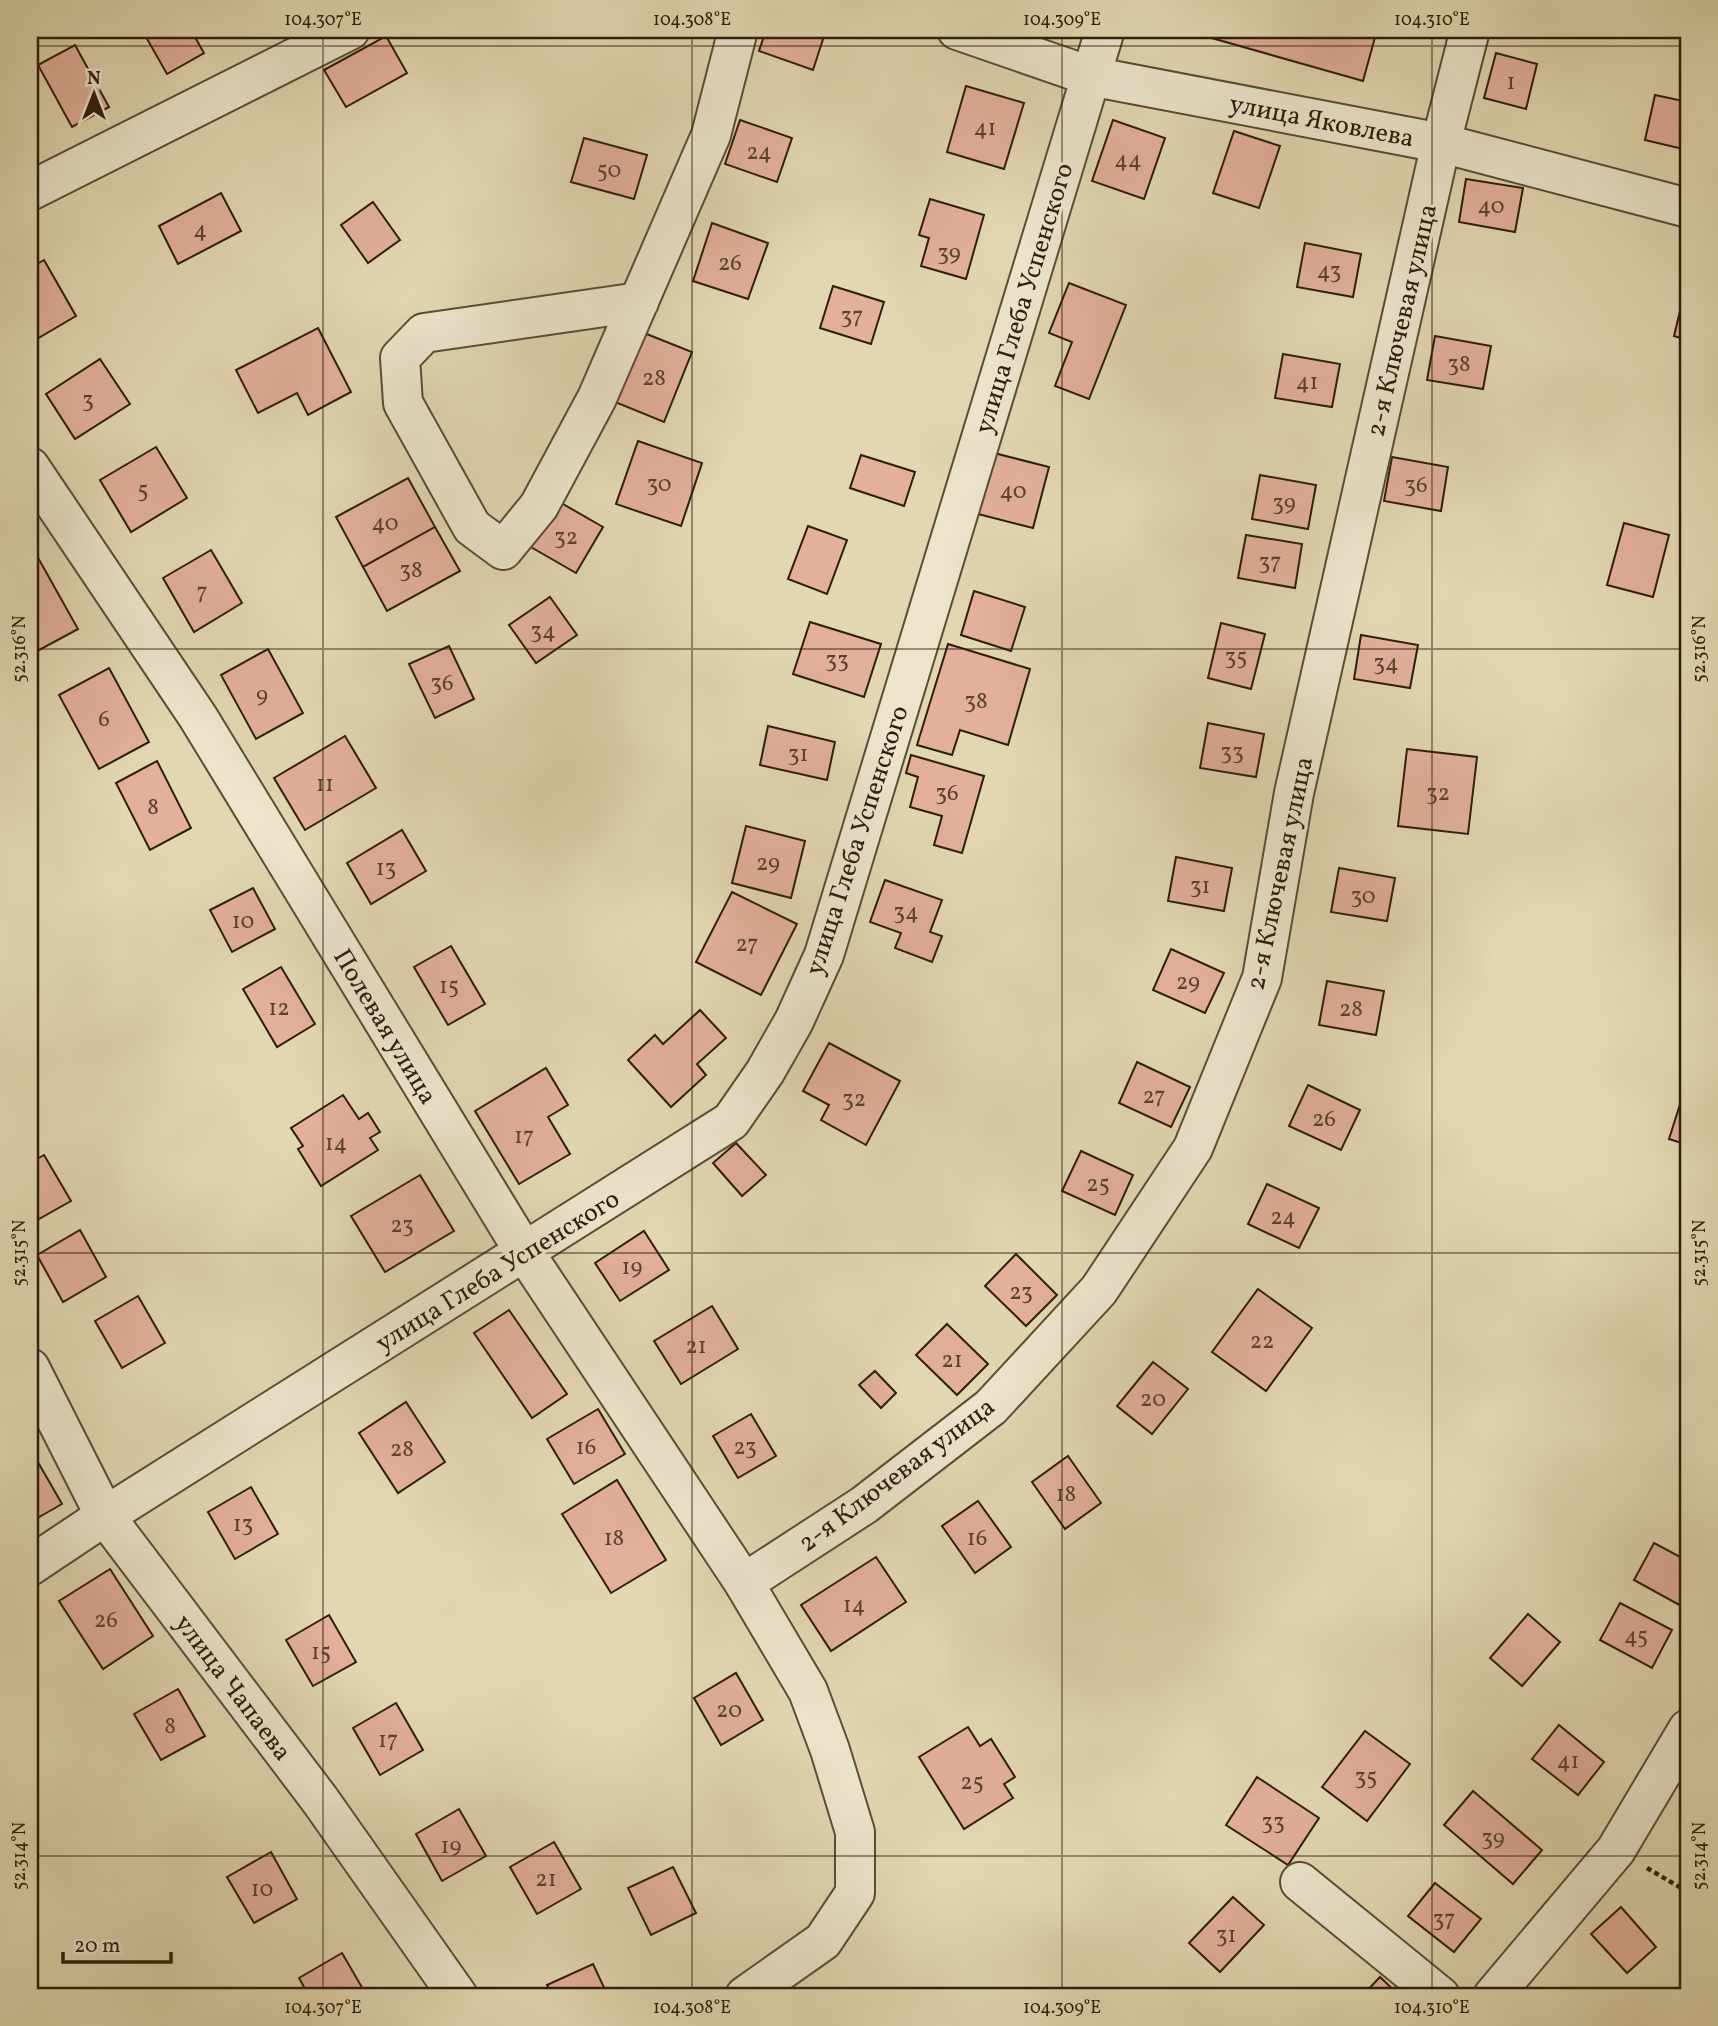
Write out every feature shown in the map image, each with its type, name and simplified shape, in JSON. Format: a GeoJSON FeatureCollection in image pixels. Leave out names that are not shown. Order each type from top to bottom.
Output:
{"type":"FeatureCollection","features":[{"type":"Feature","properties":{"kind":"street"},"geometry":{"type":"LineString","coordinates":[[30,191],[350,30]]}},
{"type":"Feature","properties":{"kind":"street"},"geometry":{"type":"LineString","coordinates":[[639,302],[424,333],[400,358],[403,403],[472,527],[503,550],[539,506],[597,398],[639,302],[711,135],[737,30]]}},
{"type":"Feature","properties":{"kind":"street","name":"улица Яковлева"},"geometry":{"type":"LineString","coordinates":[[957,30],[1090,76],[1441,143],[1688,208]]}},
{"type":"Feature","properties":{"kind":"street","name":"улица Глеба Успенского"},"geometry":{"type":"LineString","coordinates":[[30,1566],[731,1121],[765,1072],[794,1021],[824,954],[1105,30]]}},
{"type":"Feature","properties":{"kind":"street","name":"2-я Ключевая улица"},"geometry":{"type":"LineString","coordinates":[[744,1583],[863,1505],[991,1407],[1099,1290],[1193,1148],[1262,978],[1294,793],[1441,143],[1470,30]]}},
{"type":"Feature","properties":{"kind":"street","name":"Полевая улица"},"geometry":{"type":"LineString","coordinates":[[30,467],[198,718],[525,1252],[744,1583]]}},
{"type":"Feature","properties":{"kind":"street","name":"улица Чапаева"},"geometry":{"type":"LineString","coordinates":[[30,1368],[105,1516],[320,1800],[458,1996]]}},
{"type":"Feature","properties":{"kind":"street"},"geometry":{"type":"LineString","coordinates":[[744,1583],[808,1691],[830,1750],[855,1832],[855,1892],[823,1941],[745,1996]]}},
{"type":"Feature","properties":{"kind":"street"},"geometry":{"type":"LineString","coordinates":[[1493,1996],[1616,1850],[1688,1729]]}},
{"type":"Feature","properties":{"kind":"street"},"geometry":{"type":"LineString","coordinates":[[1300,1882],[1440,1996]]}},
{"type":"Feature","properties":{"kind":"path"},"geometry":{"type":"LineString","coordinates":[[1616,1850],[1688,1892]]}},
{"type":"Feature","properties":{"kind":"building"},"geometry":{"type":"Polygon","coordinates":[[[142,30],[191,30],[204,53],[167,74],[142,30]]]}},
{"type":"Feature","properties":{"kind":"building"},"geometry":{"type":"Polygon","coordinates":[[[766,30],[826,30],[813,70],[759,51],[766,30]]]}},
{"type":"Feature","properties":{"kind":"building"},"geometry":{"type":"Polygon","coordinates":[[[1195,30],[1377,30],[1363,81],[1194,33],[1195,30]]]}},
{"type":"Feature","properties":{"kind":"building"},"geometry":{"type":"Polygon","coordinates":[[[386,36],[407,73],[346,107],[324,70],[386,36]]]}},
{"type":"Feature","properties":{"kind":"building"},"geometry":{"type":"Polygon","coordinates":[[[75,45],[109,107],[72,127],[38,65],[75,45]]]}},
{"type":"Feature","properties":{"kind":"building"},"geometry":{"type":"Polygon","coordinates":[[[1496,53],[1537,64],[1526,109],[1484,98],[1496,53]]]}},
{"type":"Feature","properties":{"kind":"building"},"geometry":{"type":"Polygon","coordinates":[[[966,86],[1024,103],[1004,169],[947,152],[966,86]]]}},
{"type":"Feature","properties":{"kind":"building"},"geometry":{"type":"Polygon","coordinates":[[[1655,95],[1688,102],[1687,150],[1645,140],[1655,95]]]}},
{"type":"Feature","properties":{"kind":"building"},"geometry":{"type":"Polygon","coordinates":[[[740,120],[792,138],[777,182],[725,164],[740,120]]]}},
{"type":"Feature","properties":{"kind":"building"},"geometry":{"type":"Polygon","coordinates":[[[1113,120],[1165,138],[1144,199],[1092,181],[1113,120]]]}},
{"type":"Feature","properties":{"kind":"building"},"geometry":{"type":"Polygon","coordinates":[[[1234,131],[1280,146],[1259,208],[1213,193],[1234,131]]]}},
{"type":"Feature","properties":{"kind":"building"},"geometry":{"type":"Polygon","coordinates":[[[584,138],[647,155],[634,199],[571,182],[584,138]]]}},
{"type":"Feature","properties":{"kind":"building"},"geometry":{"type":"Polygon","coordinates":[[[1466,179],[1523,188],[1515,232],[1459,222],[1466,179]]]}},
{"type":"Feature","properties":{"kind":"building"},"geometry":{"type":"Polygon","coordinates":[[[221,193],[241,231],[178,264],[159,226],[221,193]]]}},
{"type":"Feature","properties":{"kind":"building"},"geometry":{"type":"Polygon","coordinates":[[[930,199],[984,215],[966,279],[921,266],[929,238],[919,235],[930,199]]]}},
{"type":"Feature","properties":{"kind":"building"},"geometry":{"type":"Polygon","coordinates":[[[373,202],[400,240],[368,263],[341,225],[373,202]]]}},
{"type":"Feature","properties":{"kind":"building"},"geometry":{"type":"Polygon","coordinates":[[[712,223],[768,243],[748,299],[693,281],[712,223]]]}},
{"type":"Feature","properties":{"kind":"building"},"geometry":{"type":"Polygon","coordinates":[[[1305,243],[1361,254],[1353,297],[1297,287],[1305,243]]]}},
{"type":"Feature","properties":{"kind":"building"},"geometry":{"type":"Polygon","coordinates":[[[44,260],[76,316],[30,343],[30,268],[44,260]]]}},
{"type":"Feature","properties":{"kind":"building"},"geometry":{"type":"Polygon","coordinates":[[[1688,278],[1688,340],[1674,336],[1688,278]]]}},
{"type":"Feature","properties":{"kind":"building"},"geometry":{"type":"Polygon","coordinates":[[[1069,283],[1126,305],[1089,399],[1055,386],[1072,342],[1049,333],[1069,283]]]}},
{"type":"Feature","properties":{"kind":"building"},"geometry":{"type":"Polygon","coordinates":[[[833,286],[884,302],[871,344],[820,328],[833,286]]]}},
{"type":"Feature","properties":{"kind":"building"},"geometry":{"type":"Polygon","coordinates":[[[318,328],[351,392],[308,415],[297,393],[258,413],[236,370],[318,328]]]}},
{"type":"Feature","properties":{"kind":"building"},"geometry":{"type":"Polygon","coordinates":[[[644,333],[692,352],[664,422],[615,402],[644,333]]]}},
{"type":"Feature","properties":{"kind":"building"},"geometry":{"type":"Polygon","coordinates":[[[1435,336],[1491,346],[1483,389],[1427,380],[1435,336]]]}},
{"type":"Feature","properties":{"kind":"building"},"geometry":{"type":"Polygon","coordinates":[[[1283,354],[1340,364],[1332,407],[1275,398],[1283,354]]]}},
{"type":"Feature","properties":{"kind":"building"},"geometry":{"type":"Polygon","coordinates":[[[100,359],[130,404],[75,439],[46,394],[100,359]]]}},
{"type":"Feature","properties":{"kind":"building"},"geometry":{"type":"Polygon","coordinates":[[[638,441],[702,463],[681,526],[616,504],[638,441]]]}},
{"type":"Feature","properties":{"kind":"building"},"geometry":{"type":"Polygon","coordinates":[[[156,447],[187,498],[131,532],[100,480],[156,447]]]}},
{"type":"Feature","properties":{"kind":"building"},"geometry":{"type":"Polygon","coordinates":[[[994,453],[1049,467],[1033,528],[978,514],[994,453]]]}},
{"type":"Feature","properties":{"kind":"building"},"geometry":{"type":"Polygon","coordinates":[[[861,455],[915,472],[904,506],[850,488],[861,455]]]}},
{"type":"Feature","properties":{"kind":"building"},"geometry":{"type":"Polygon","coordinates":[[[1392,457],[1448,467],[1441,511],[1384,501],[1392,457]]]}},
{"type":"Feature","properties":{"kind":"building"},"geometry":{"type":"Polygon","coordinates":[[[1260,475],[1316,485],[1308,529],[1252,519],[1260,475]]]}},
{"type":"Feature","properties":{"kind":"building"},"geometry":{"type":"Polygon","coordinates":[[[408,478],[435,527],[363,567],[336,517],[408,478]]]}},
{"type":"Feature","properties":{"kind":"building"},"geometry":{"type":"Polygon","coordinates":[[[556,500],[603,527],[576,573],[529,546],[556,500]]]}},
{"type":"Feature","properties":{"kind":"building"},"geometry":{"type":"Polygon","coordinates":[[[1624,523],[1669,535],[1653,597],[1607,585],[1624,523]]]}},
{"type":"Feature","properties":{"kind":"building"},"geometry":{"type":"Polygon","coordinates":[[[808,526],[847,540],[827,594],[788,579],[808,526]]]}},
{"type":"Feature","properties":{"kind":"building"},"geometry":{"type":"Polygon","coordinates":[[[435,527],[460,571],[387,611],[363,567],[435,527]]]}},
{"type":"Feature","properties":{"kind":"building"},"geometry":{"type":"Polygon","coordinates":[[[1246,535],[1302,544],[1295,588],[1238,578],[1246,535]]]}},
{"type":"Feature","properties":{"kind":"building"},"geometry":{"type":"Polygon","coordinates":[[[32,547],[78,629],[30,655],[30,548],[32,547]]]}},
{"type":"Feature","properties":{"kind":"building"},"geometry":{"type":"Polygon","coordinates":[[[211,550],[242,603],[194,632],[163,578],[211,550]]]}},
{"type":"Feature","properties":{"kind":"building"},"geometry":{"type":"Polygon","coordinates":[[[974,591],[1025,607],[1011,651],[961,635],[974,591]]]}},
{"type":"Feature","properties":{"kind":"building"},"geometry":{"type":"Polygon","coordinates":[[[550,597],[577,635],[536,663],[509,625],[550,597]]]}},
{"type":"Feature","properties":{"kind":"building"},"geometry":{"type":"Polygon","coordinates":[[[810,622],[881,644],[864,697],[793,674],[810,622]]]}},
{"type":"Feature","properties":{"kind":"building"},"geometry":{"type":"Polygon","coordinates":[[[1221,623],[1265,634],[1251,689],[1208,678],[1221,623]]]}},
{"type":"Feature","properties":{"kind":"building"},"geometry":{"type":"Polygon","coordinates":[[[1361,635],[1418,645],[1410,688],[1354,679],[1361,635]]]}},
{"type":"Feature","properties":{"kind":"building"},"geometry":{"type":"Polygon","coordinates":[[[948,644],[1030,669],[1008,745],[960,730],[952,755],[917,745],[948,644]]]}},
{"type":"Feature","properties":{"kind":"building"},"geometry":{"type":"Polygon","coordinates":[[[449,646],[474,699],[435,718],[409,664],[449,646]]]}},
{"type":"Feature","properties":{"kind":"building"},"geometry":{"type":"Polygon","coordinates":[[[268,649],[303,713],[256,739],[221,675],[268,649]]]}},
{"type":"Feature","properties":{"kind":"building"},"geometry":{"type":"Polygon","coordinates":[[[109,668],[149,742],[99,769],[59,695],[109,668]]]}},
{"type":"Feature","properties":{"kind":"building"},"geometry":{"type":"Polygon","coordinates":[[[1208,723],[1264,734],[1256,777],[1200,768],[1208,723]]]}},
{"type":"Feature","properties":{"kind":"building"},"geometry":{"type":"Polygon","coordinates":[[[768,726],[835,742],[827,780],[760,765],[768,726]]]}},
{"type":"Feature","properties":{"kind":"building"},"geometry":{"type":"Polygon","coordinates":[[[345,736],[376,788],[305,830],[274,778],[345,736]]]}},
{"type":"Feature","properties":{"kind":"building"},"geometry":{"type":"Polygon","coordinates":[[[1407,749],[1477,757],[1468,834],[1398,826],[1407,749]]]}},
{"type":"Feature","properties":{"kind":"building"},"geometry":{"type":"Polygon","coordinates":[[[911,755],[984,776],[962,853],[934,845],[942,816],[910,807],[918,777],[906,773],[911,755]]]}},
{"type":"Feature","properties":{"kind":"building"},"geometry":{"type":"Polygon","coordinates":[[[157,761],[191,828],[150,850],[116,783],[157,761]]]}},
{"type":"Feature","properties":{"kind":"building"},"geometry":{"type":"Polygon","coordinates":[[[746,826],[805,841],[791,898],[732,883],[746,826]]]}},
{"type":"Feature","properties":{"kind":"building"},"geometry":{"type":"Polygon","coordinates":[[[402,830],[426,871],[371,904],[347,863],[402,830]]]}},
{"type":"Feature","properties":{"kind":"building"},"geometry":{"type":"Polygon","coordinates":[[[1176,857],[1232,868],[1224,911],[1168,901],[1176,857]]]}},
{"type":"Feature","properties":{"kind":"building"},"geometry":{"type":"Polygon","coordinates":[[[1339,868],[1395,878],[1387,921],[1331,912],[1339,868]]]}},
{"type":"Feature","properties":{"kind":"building"},"geometry":{"type":"Polygon","coordinates":[[[885,880],[942,900],[930,932],[942,936],[932,962],[895,948],[901,933],[870,922],[885,880]]]}},
{"type":"Feature","properties":{"kind":"building"},"geometry":{"type":"Polygon","coordinates":[[[253,888],[275,929],[232,952],[210,910],[253,888]]]}},
{"type":"Feature","properties":{"kind":"building"},"geometry":{"type":"Polygon","coordinates":[[[732,892],[797,924],[761,995],[696,962],[732,892]]]}},
{"type":"Feature","properties":{"kind":"building"},"geometry":{"type":"Polygon","coordinates":[[[451,946],[485,1004],[448,1025],[414,967],[451,946]]]}},
{"type":"Feature","properties":{"kind":"building"},"geometry":{"type":"Polygon","coordinates":[[[1171,949],[1224,973],[1205,1013],[1153,990],[1171,949]]]}},
{"type":"Feature","properties":{"kind":"building"},"geometry":{"type":"Polygon","coordinates":[[[281,967],[315,1024],[277,1047],[243,989],[281,967]]]}},
{"type":"Feature","properties":{"kind":"building"},"geometry":{"type":"Polygon","coordinates":[[[1327,981],[1384,991],[1376,1035],[1319,1025],[1327,981]]]}},
{"type":"Feature","properties":{"kind":"building"},"geometry":{"type":"Polygon","coordinates":[[[700,1010],[726,1038],[697,1064],[706,1075],[671,1107],[628,1060],[655,1035],[663,1044],[700,1010]]]}},
{"type":"Feature","properties":{"kind":"building"},"geometry":{"type":"Polygon","coordinates":[[[829,1043],[900,1081],[866,1145],[821,1120],[829,1105],[803,1091],[829,1043]]]}},
{"type":"Feature","properties":{"kind":"building"},"geometry":{"type":"Polygon","coordinates":[[[1137,1062],[1190,1087],[1171,1127],[1119,1103],[1137,1062]]]}},
{"type":"Feature","properties":{"kind":"building"},"geometry":{"type":"Polygon","coordinates":[[[546,1068],[568,1105],[548,1117],[570,1154],[519,1184],[475,1111],[546,1068]]]}},
{"type":"Feature","properties":{"kind":"building"},"geometry":{"type":"Polygon","coordinates":[[[1308,1085],[1360,1110],[1341,1150],[1289,1126],[1308,1085]]]}},
{"type":"Feature","properties":{"kind":"building"},"geometry":{"type":"Polygon","coordinates":[[[343,1095],[359,1119],[368,1113],[380,1132],[370,1138],[378,1150],[321,1186],[298,1149],[303,1146],[291,1128],[343,1095]]]}},
{"type":"Feature","properties":{"kind":"building"},"geometry":{"type":"Polygon","coordinates":[[[1682,1098],[1688,1100],[1688,1145],[1669,1139],[1682,1098]]]}},
{"type":"Feature","properties":{"kind":"building"},"geometry":{"type":"Polygon","coordinates":[[[736,1143],[766,1175],[742,1196],[713,1163],[736,1143]]]}},
{"type":"Feature","properties":{"kind":"building"},"geometry":{"type":"Polygon","coordinates":[[[1081,1151],[1133,1175],[1115,1215],[1062,1191],[1081,1151]]]}},
{"type":"Feature","properties":{"kind":"building"},"geometry":{"type":"Polygon","coordinates":[[[44,1155],[71,1201],[30,1224],[30,1163],[44,1155]]]}},
{"type":"Feature","properties":{"kind":"building"},"geometry":{"type":"Polygon","coordinates":[[[420,1175],[454,1231],[385,1272],[351,1216],[420,1175]]]}},
{"type":"Feature","properties":{"kind":"building"},"geometry":{"type":"Polygon","coordinates":[[[1267,1184],[1319,1208],[1299,1248],[1248,1224],[1267,1184]]]}},
{"type":"Feature","properties":{"kind":"building"},"geometry":{"type":"Polygon","coordinates":[[[80,1230],[106,1277],[63,1302],[37,1255],[80,1230]]]}},
{"type":"Feature","properties":{"kind":"building"},"geometry":{"type":"Polygon","coordinates":[[[644,1231],[669,1270],[620,1301],[595,1263],[644,1231]]]}},
{"type":"Feature","properties":{"kind":"building"},"geometry":{"type":"Polygon","coordinates":[[[1016,1254],[1057,1295],[1026,1326],[985,1286],[1016,1254]]]}},
{"type":"Feature","properties":{"kind":"building"},"geometry":{"type":"Polygon","coordinates":[[[1258,1289],[1312,1328],[1266,1391],[1212,1352],[1258,1289]]]}},
{"type":"Feature","properties":{"kind":"building"},"geometry":{"type":"Polygon","coordinates":[[[138,1296],[165,1343],[122,1368],[95,1321],[138,1296]]]}},
{"type":"Feature","properties":{"kind":"building"},"geometry":{"type":"Polygon","coordinates":[[[712,1306],[738,1349],[681,1384],[654,1341],[712,1306]]]}},
{"type":"Feature","properties":{"kind":"building"},"geometry":{"type":"Polygon","coordinates":[[[509,1310],[567,1394],[532,1418],[474,1333],[509,1310]]]}},
{"type":"Feature","properties":{"kind":"building"},"geometry":{"type":"Polygon","coordinates":[[[947,1324],[988,1364],[957,1395],[916,1355],[947,1324]]]}},
{"type":"Feature","properties":{"kind":"building"},"geometry":{"type":"Polygon","coordinates":[[[1153,1362],[1188,1389],[1152,1434],[1117,1406],[1153,1362]]]}},
{"type":"Feature","properties":{"kind":"building"},"geometry":{"type":"Polygon","coordinates":[[[875,1371],[896,1393],[881,1408],[859,1385],[875,1371]]]}},
{"type":"Feature","properties":{"kind":"building"},"geometry":{"type":"Polygon","coordinates":[[[406,1402],[445,1462],[398,1493],[359,1433],[406,1402]]]}},
{"type":"Feature","properties":{"kind":"building"},"geometry":{"type":"Polygon","coordinates":[[[598,1409],[625,1454],[574,1484],[547,1439],[598,1409]]]}},
{"type":"Feature","properties":{"kind":"building"},"geometry":{"type":"Polygon","coordinates":[[[751,1414],[776,1456],[738,1478],[713,1436],[751,1414]]]}},
{"type":"Feature","properties":{"kind":"building"},"geometry":{"type":"Polygon","coordinates":[[[1068,1456],[1101,1503],[1065,1529],[1032,1482],[1068,1456]]]}},
{"type":"Feature","properties":{"kind":"building"},"geometry":{"type":"Polygon","coordinates":[[[35,1457],[62,1504],[34,1520],[30,1514],[30,1460],[35,1457]]]}},
{"type":"Feature","properties":{"kind":"building"},"geometry":{"type":"Polygon","coordinates":[[[617,1480],[666,1560],[611,1593],[562,1514],[617,1480]]]}},
{"type":"Feature","properties":{"kind":"building"},"geometry":{"type":"Polygon","coordinates":[[[251,1487],[278,1534],[235,1559],[208,1512],[251,1487]]]}},
{"type":"Feature","properties":{"kind":"building"},"geometry":{"type":"Polygon","coordinates":[[[978,1501],[1011,1547],[975,1573],[942,1526],[978,1501]]]}},
{"type":"Feature","properties":{"kind":"building"},"geometry":{"type":"Polygon","coordinates":[[[1654,1543],[1688,1561],[1688,1602],[1685,1608],[1634,1580],[1654,1543]]]}},
{"type":"Feature","properties":{"kind":"building"},"geometry":{"type":"Polygon","coordinates":[[[876,1557],[906,1602],[831,1651],[801,1605],[876,1557]]]}},
{"type":"Feature","properties":{"kind":"building"},"geometry":{"type":"Polygon","coordinates":[[[110,1569],[153,1636],[103,1669],[59,1601],[110,1569]]]}},
{"type":"Feature","properties":{"kind":"building"},"geometry":{"type":"Polygon","coordinates":[[[1620,1603],[1672,1630],[1652,1668],[1600,1640],[1620,1603]]]}},
{"type":"Feature","properties":{"kind":"building"},"geometry":{"type":"Polygon","coordinates":[[[1528,1614],[1560,1642],[1522,1686],[1490,1658],[1528,1614]]]}},
{"type":"Feature","properties":{"kind":"building"},"geometry":{"type":"Polygon","coordinates":[[[329,1615],[356,1662],[313,1686],[286,1640],[329,1615]]]}},
{"type":"Feature","properties":{"kind":"building"},"geometry":{"type":"Polygon","coordinates":[[[736,1673],[763,1720],[721,1745],[694,1698],[736,1673]]]}},
{"type":"Feature","properties":{"kind":"building"},"geometry":{"type":"Polygon","coordinates":[[[178,1689],[205,1736],[161,1760],[134,1714],[178,1689]]]}},
{"type":"Feature","properties":{"kind":"building"},"geometry":{"type":"Polygon","coordinates":[[[396,1703],[423,1750],[380,1775],[353,1728],[396,1703]]]}},
{"type":"Feature","properties":{"kind":"building"},"geometry":{"type":"Polygon","coordinates":[[[1559,1725],[1604,1762],[1578,1795],[1532,1759],[1559,1725]]]}},
{"type":"Feature","properties":{"kind":"building"},"geometry":{"type":"Polygon","coordinates":[[[968,1727],[980,1746],[991,1739],[1015,1777],[1004,1784],[1013,1798],[964,1829],[919,1757],[968,1727]]]}},
{"type":"Feature","properties":{"kind":"building"},"geometry":{"type":"Polygon","coordinates":[[[1365,1731],[1410,1764],[1367,1821],[1322,1787],[1365,1731]]]}},
{"type":"Feature","properties":{"kind":"building"},"geometry":{"type":"Polygon","coordinates":[[[1257,1777],[1319,1818],[1288,1865],[1226,1825],[1257,1777]]]}},
{"type":"Feature","properties":{"kind":"building"},"geometry":{"type":"Polygon","coordinates":[[[1473,1791],[1542,1850],[1513,1884],[1444,1825],[1473,1791]]]}},
{"type":"Feature","properties":{"kind":"building"},"geometry":{"type":"Polygon","coordinates":[[[459,1809],[486,1856],[442,1881],[416,1834],[459,1809]]]}},
{"type":"Feature","properties":{"kind":"building"},"geometry":{"type":"Polygon","coordinates":[[[554,1842],[581,1889],[537,1914],[510,1867],[554,1842]]]}},
{"type":"Feature","properties":{"kind":"building"},"geometry":{"type":"Polygon","coordinates":[[[271,1852],[297,1899],[254,1923],[227,1877],[271,1852]]]}},
{"type":"Feature","properties":{"kind":"building"},"geometry":{"type":"Polygon","coordinates":[[[673,1867],[696,1913],[651,1935],[628,1888],[673,1867]]]}},
{"type":"Feature","properties":{"kind":"building"},"geometry":{"type":"Polygon","coordinates":[[[1435,1883],[1481,1919],[1454,1952],[1408,1916],[1435,1883]]]}},
{"type":"Feature","properties":{"kind":"building"},"geometry":{"type":"Polygon","coordinates":[[[1233,1897],[1264,1925],[1220,1972],[1189,1943],[1233,1897]]]}},
{"type":"Feature","properties":{"kind":"building"},"geometry":{"type":"Polygon","coordinates":[[[1621,1907],[1656,1947],[1627,1973],[1591,1934],[1621,1907]]]}},
{"type":"Feature","properties":{"kind":"building"},"geometry":{"type":"Polygon","coordinates":[[[342,1953],[367,1996],[309,1996],[299,1978],[342,1953]]]}},
{"type":"Feature","properties":{"kind":"building"},"geometry":{"type":"Polygon","coordinates":[[[593,1964],[608,1996],[553,1996],[547,1985],[593,1964]]]}},
{"type":"Feature","properties":{"kind":"building"},"geometry":{"type":"Polygon","coordinates":[[[1380,1977],[1400,1996],[1362,1996],[1380,1977]]]}}]}
